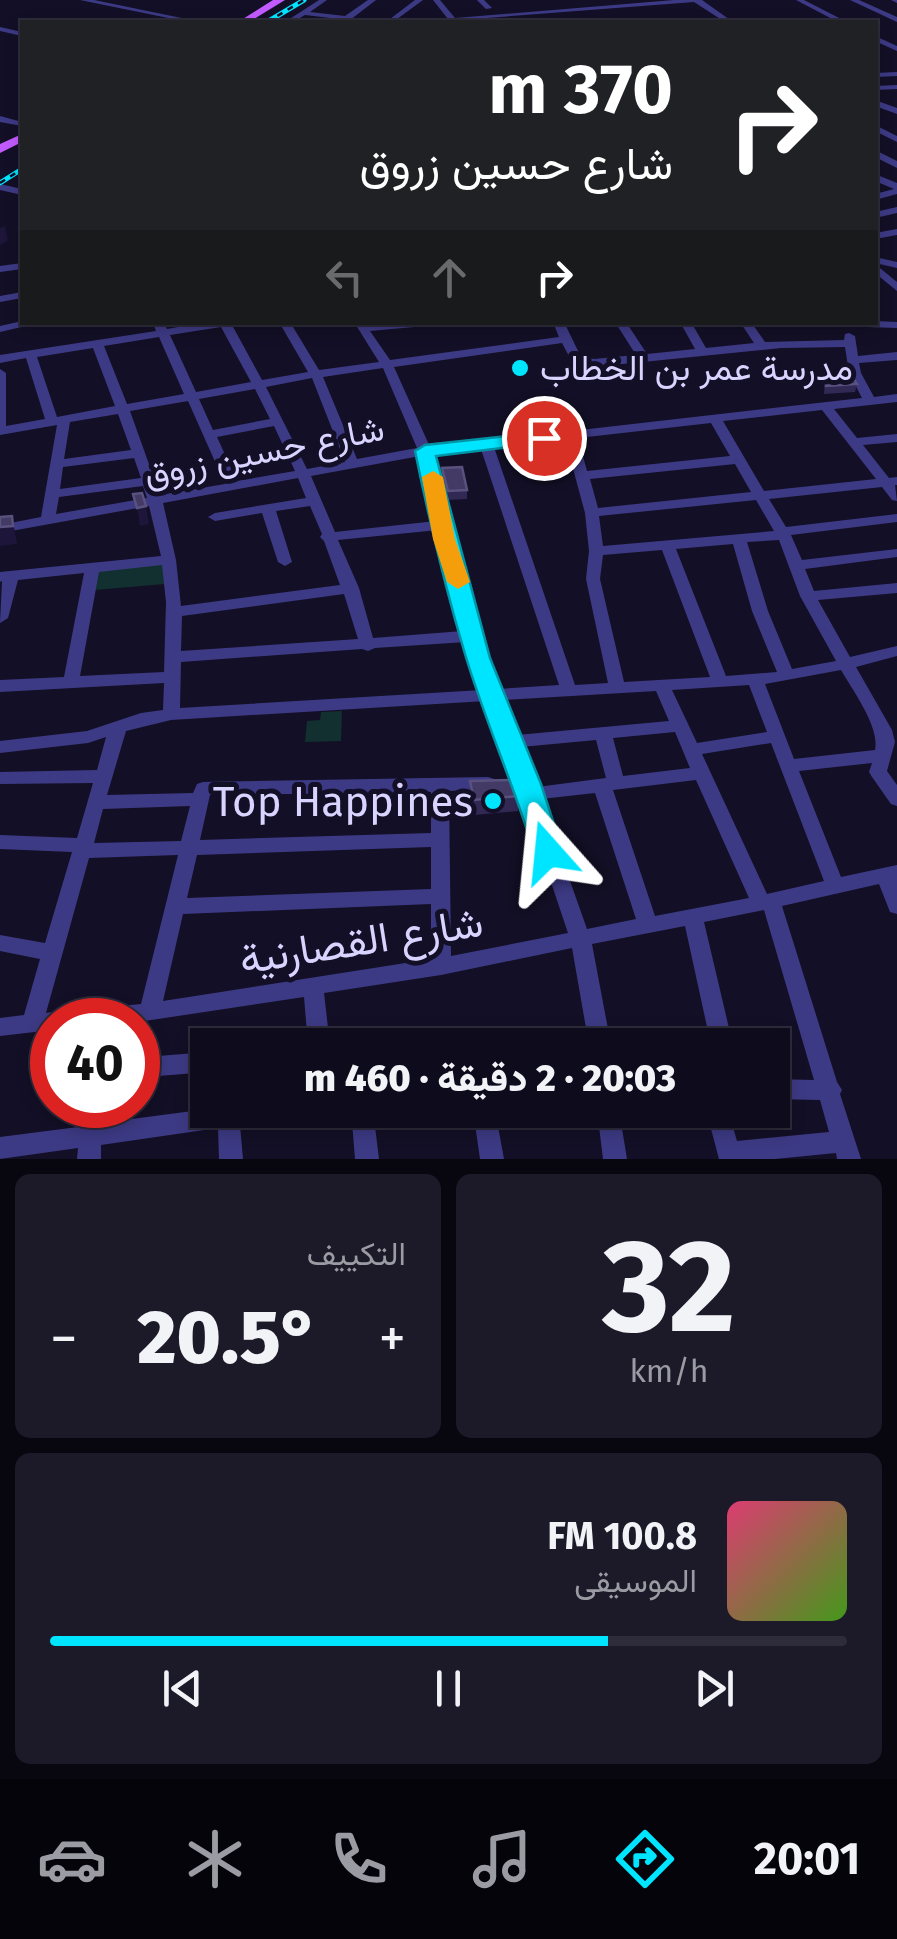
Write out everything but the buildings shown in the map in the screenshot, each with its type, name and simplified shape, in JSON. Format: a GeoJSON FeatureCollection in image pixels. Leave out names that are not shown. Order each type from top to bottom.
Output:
{"type":"FeatureCollection","features":[{"type":"Feature","properties":{"kind":"main road"},"geometry":{"type":"LineString","coordinates":[[246,20],[280,0]]}},
{"type":"Feature","properties":{"kind":"main road"},"geometry":{"type":"LineString","coordinates":[[254,20],[288,0]]}},
{"type":"Feature","properties":{"kind":"street"},"geometry":{"type":"LineString","coordinates":[[83,0],[186,20]]}},
{"type":"Feature","properties":{"kind":"street"},"geometry":{"type":"LineString","coordinates":[[291,20],[324,0]]}},
{"type":"Feature","properties":{"kind":"street"},"geometry":{"type":"LineString","coordinates":[[303,13],[343,20],[374,0]]}},
{"type":"Feature","properties":{"kind":"street"},"geometry":{"type":"LineString","coordinates":[[391,20],[420,0]]}},
{"type":"Feature","properties":{"kind":"street"},"geometry":{"type":"LineString","coordinates":[[436,0],[452,20]]}},
{"type":"Feature","properties":{"kind":"street"},"geometry":{"type":"LineString","coordinates":[[480,0],[488,8]]}},
{"type":"Feature","properties":{"kind":"street"},"geometry":{"type":"LineString","coordinates":[[445,11],[582,4],[596,9],[697,0],[725,20]]}},
{"type":"Feature","properties":{"kind":"street"},"geometry":{"type":"LineString","coordinates":[[799,0],[839,20]]}},
{"type":"Feature","properties":{"kind":"street"},"geometry":{"type":"LineString","coordinates":[[853,0],[897,20]]}},
{"type":"Feature","properties":{"kind":"street"},"geometry":{"type":"LineString","coordinates":[[529,6],[538,14]]}},
{"type":"Feature","properties":{"kind":"street"},"geometry":{"type":"LineString","coordinates":[[499,20],[527,19],[551,6]]}},
{"type":"Feature","properties":{"kind":"street"},"geometry":{"type":"LineString","coordinates":[[856,10],[871,8]]}},
{"type":"Feature","properties":{"kind":"street"},"geometry":{"type":"LineString","coordinates":[[825,13],[840,12]]}},
{"type":"Feature","properties":{"kind":"street"},"geometry":{"type":"LineString","coordinates":[[154,20],[165,16]]}},
{"type":"Feature","properties":{"kind":"street"},"geometry":{"type":"LineString","coordinates":[[879,125],[895,138]]}},
{"type":"Feature","properties":{"kind":"street"},"geometry":{"type":"LineString","coordinates":[[878,267],[897,288]]}},
{"type":"Feature","properties":{"kind":"street"},"geometry":{"type":"LineString","coordinates":[[0,360],[97,344],[161,328],[201,325]]}},
{"type":"Feature","properties":{"kind":"street"},"geometry":{"type":"LineString","coordinates":[[229,325],[260,384],[351,588],[368,646]]}},
{"type":"Feature","properties":{"kind":"street"},"geometry":{"type":"LineString","coordinates":[[286,325],[316,374],[352,463]]}},
{"type":"Feature","properties":{"kind":"street"},"geometry":{"type":"LineString","coordinates":[[361,325],[386,363],[425,451],[441,526],[490,696],[512,742],[580,940],[597,1028]]}},
{"type":"Feature","properties":{"kind":"street"},"geometry":{"type":"LineString","coordinates":[[560,325],[575,356],[586,363],[850,342]]}},
{"type":"Feature","properties":{"kind":"street"},"geometry":{"type":"LineString","coordinates":[[622,325],[642,356]]}},
{"type":"Feature","properties":{"kind":"street"},"geometry":{"type":"LineString","coordinates":[[686,325],[702,352]]}},
{"type":"Feature","properties":{"kind":"street"},"geometry":{"type":"LineString","coordinates":[[746,325],[762,346]]}},
{"type":"Feature","properties":{"kind":"street"},"geometry":{"type":"LineString","coordinates":[[848,325],[854,373],[870,401]]}},
{"type":"Feature","properties":{"kind":"street"},"geometry":{"type":"LineString","coordinates":[[161,328],[232,485]]}},
{"type":"Feature","properties":{"kind":"street"},"geometry":{"type":"LineString","coordinates":[[1,381],[0,428],[386,363],[567,339]]}},
{"type":"Feature","properties":{"kind":"street"},"geometry":{"type":"LineString","coordinates":[[97,344],[149,481],[169,560],[172,714]]}},
{"type":"Feature","properties":{"kind":"street"},"geometry":{"type":"LineString","coordinates":[[31,354],[58,421],[57,464],[48,520]]}},
{"type":"Feature","properties":{"kind":"street"},"geometry":{"type":"LineString","coordinates":[[853,360],[897,356]]}},
{"type":"Feature","properties":{"kind":"street","name":"شارع حسين زروق"},"geometry":{"type":"LineString","coordinates":[[0,529],[425,451],[897,398]]}},
{"type":"Feature","properties":{"kind":"street"},"geometry":{"type":"LineString","coordinates":[[825,406],[891,481],[897,497]]}},
{"type":"Feature","properties":{"kind":"street"},"geometry":{"type":"LineString","coordinates":[[715,419],[799,565],[808,596],[882,730],[886,766],[897,799]]}},
{"type":"Feature","properties":{"kind":"street"},"geometry":{"type":"LineString","coordinates":[[210,434],[277,422]]}},
{"type":"Feature","properties":{"kind":"street"},"geometry":{"type":"LineString","coordinates":[[571,436],[592,513],[596,550],[593,580],[618,687]]}},
{"type":"Feature","properties":{"kind":"street"},"geometry":{"type":"LineString","coordinates":[[854,442],[897,438]]}},
{"type":"Feature","properties":{"kind":"street"},"geometry":{"type":"LineString","coordinates":[[486,444],[570,690]]}},
{"type":"Feature","properties":{"kind":"street"},"geometry":{"type":"LineString","coordinates":[[57,464],[138,453]]}},
{"type":"Feature","properties":{"kind":"street"},"geometry":{"type":"LineString","coordinates":[[583,476],[740,460]]}},
{"type":"Feature","properties":{"kind":"street"},"geometry":{"type":"LineString","coordinates":[[53,494],[149,481]]}},
{"type":"Feature","properties":{"kind":"street"},"geometry":{"type":"LineString","coordinates":[[592,513],[891,481]]}},
{"type":"Feature","properties":{"kind":"street"},"geometry":{"type":"LineString","coordinates":[[215,518],[312,501]]}},
{"type":"Feature","properties":{"kind":"street"},"geometry":{"type":"LineString","coordinates":[[268,509],[285,562]]}},
{"type":"Feature","properties":{"kind":"street"},"geometry":{"type":"LineString","coordinates":[[596,550],[739,540],[897,518]]}},
{"type":"Feature","properties":{"kind":"street"},"geometry":{"type":"LineString","coordinates":[[327,537],[441,526]]}},
{"type":"Feature","properties":{"kind":"street"},"geometry":{"type":"LineString","coordinates":[[739,540],[760,611],[787,676]]}},
{"type":"Feature","properties":{"kind":"street"},"geometry":{"type":"LineString","coordinates":[[667,545],[720,682]]}},
{"type":"Feature","properties":{"kind":"street"},"geometry":{"type":"LineString","coordinates":[[799,565],[897,553]]}},
{"type":"Feature","properties":{"kind":"street"},"geometry":{"type":"LineString","coordinates":[[0,618],[5,577],[169,560]]}},
{"type":"Feature","properties":{"kind":"street"},"geometry":{"type":"LineString","coordinates":[[71,683],[92,568]]}},
{"type":"Feature","properties":{"kind":"street"},"geometry":{"type":"LineString","coordinates":[[173,612],[351,588]]}},
{"type":"Feature","properties":{"kind":"street"},"geometry":{"type":"LineString","coordinates":[[808,596],[897,588]]}},
{"type":"Feature","properties":{"kind":"street"},"geometry":{"type":"LineString","coordinates":[[173,657],[472,636]]}},
{"type":"Feature","properties":{"kind":"street"},"geometry":{"type":"LineString","coordinates":[[0,746],[66,741],[172,714],[755,680],[897,650]]}},
{"type":"Feature","properties":{"kind":"street"},"geometry":{"type":"LineString","coordinates":[[0,686],[172,677]]}},
{"type":"Feature","properties":{"kind":"street"},"geometry":{"type":"LineString","coordinates":[[755,680],[835,886]]}},
{"type":"Feature","properties":{"kind":"street"},"geometry":{"type":"LineString","coordinates":[[661,684],[766,902],[831,1090],[847,1150],[730,1156],[722,1128]]}},
{"type":"Feature","properties":{"kind":"street"},"geometry":{"type":"LineString","coordinates":[[512,742],[680,726]]}},
{"type":"Feature","properties":{"kind":"street"},"geometry":{"type":"LineString","coordinates":[[46,998],[53,953],[118,727]]}},
{"type":"Feature","properties":{"kind":"street"},"geometry":{"type":"LineString","coordinates":[[602,734],[609,784],[648,925]]}},
{"type":"Feature","properties":{"kind":"street"},"geometry":{"type":"LineString","coordinates":[[691,750],[778,736]]}},
{"type":"Feature","properties":{"kind":"street"},"geometry":{"type":"LineString","coordinates":[[790,766],[886,766]]}},
{"type":"Feature","properties":{"kind":"street"},"geometry":{"type":"LineString","coordinates":[[153,998],[200,799],[208,788],[440,784],[528,789],[702,774]]}},
{"type":"Feature","properties":{"kind":"street"},"geometry":{"type":"LineString","coordinates":[[0,778],[104,776]]}},
{"type":"Feature","properties":{"kind":"street"},"geometry":{"type":"LineString","coordinates":[[440,784],[441,966]]}},
{"type":"Feature","properties":{"kind":"street"},"geometry":{"type":"LineString","coordinates":[[97,802],[200,799]]}},
{"type":"Feature","properties":{"kind":"street"},"geometry":{"type":"LineString","coordinates":[[0,842],[83,848],[189,848],[439,840]]}},
{"type":"Feature","properties":{"kind":"street"},"geometry":{"type":"LineString","coordinates":[[891,874],[897,906]]}},
{"type":"Feature","properties":{"kind":"street","name":"شارع القصارنية"},"geometry":{"type":"LineString","coordinates":[[160,1010],[441,966],[891,874]]}},
{"type":"Feature","properties":{"kind":"street"},"geometry":{"type":"LineString","coordinates":[[176,906],[439,896]]}},
{"type":"Feature","properties":{"kind":"street"},"geometry":{"type":"LineString","coordinates":[[693,916],[718,1028]]}},
{"type":"Feature","properties":{"kind":"street"},"geometry":{"type":"LineString","coordinates":[[0,943],[53,953]]}},
{"type":"Feature","properties":{"kind":"street"},"geometry":{"type":"LineString","coordinates":[[313,987],[317,1028]]}},
{"type":"Feature","properties":{"kind":"street"},"geometry":{"type":"LineString","coordinates":[[0,1027],[30,1023]]}},
{"type":"Feature","properties":{"kind":"street"},"geometry":{"type":"LineString","coordinates":[[160,1067],[190,1064]]}},
{"type":"Feature","properties":{"kind":"street"},"geometry":{"type":"LineString","coordinates":[[790,1089],[831,1090]]}},
{"type":"Feature","properties":{"kind":"street"},"geometry":{"type":"LineString","coordinates":[[0,1148],[190,1120]]}},
{"type":"Feature","properties":{"kind":"street"},"geometry":{"type":"LineString","coordinates":[[89,1159],[90,1128]]}},
{"type":"Feature","properties":{"kind":"street"},"geometry":{"type":"LineString","coordinates":[[229,1128],[231,1159]]}},
{"type":"Feature","properties":{"kind":"street"},"geometry":{"type":"LineString","coordinates":[[364,1128],[367,1159]]}},
{"type":"Feature","properties":{"kind":"street"},"geometry":{"type":"LineString","coordinates":[[487,1128],[492,1159]]}},
{"type":"Feature","properties":{"kind":"street"},"geometry":{"type":"LineString","coordinates":[[611,1128],[615,1159]]}},
{"type":"Feature","properties":{"kind":"green space"},"geometry":{"type":"Polygon","coordinates":[[[166,563],[165,584],[95,590],[97,570],[166,563]]]}},
{"type":"Feature","properties":{"kind":"green space"},"geometry":{"type":"Polygon","coordinates":[[[342,711],[341,741],[305,742],[307,721],[320,720],[321,712],[342,711]]]}},
{"type":"Feature","properties":{"kind":"railway"},"geometry":{"type":"LineString","coordinates":[[270,20],[304,0]]}},
{"type":"Feature","properties":{"kind":"railway"},"geometry":{"type":"LineString","coordinates":[[0,183],[20,170]]}},
{"type":"Feature","properties":{"kind":"slow traffic"},"geometry":{"type":"LineString","coordinates":[[433,477],[444,539],[458,582]]}},
{"type":"Feature","properties":{"kind":"place","name":"مدرسة عمر بن الخطاب"},"geometry":{"type":"Point","coordinates":[520,368]}},
{"type":"Feature","properties":{"kind":"place","name":"Top Happines"},"geometry":{"type":"Point","coordinates":[493,801]}},
{"type":"Feature","properties":{"kind":"route"},"geometry":{"type":"LineString","coordinates":[[544,438],[425,451],[444,539],[478,658],[490,696],[512,742],[548,852]]}}]}
